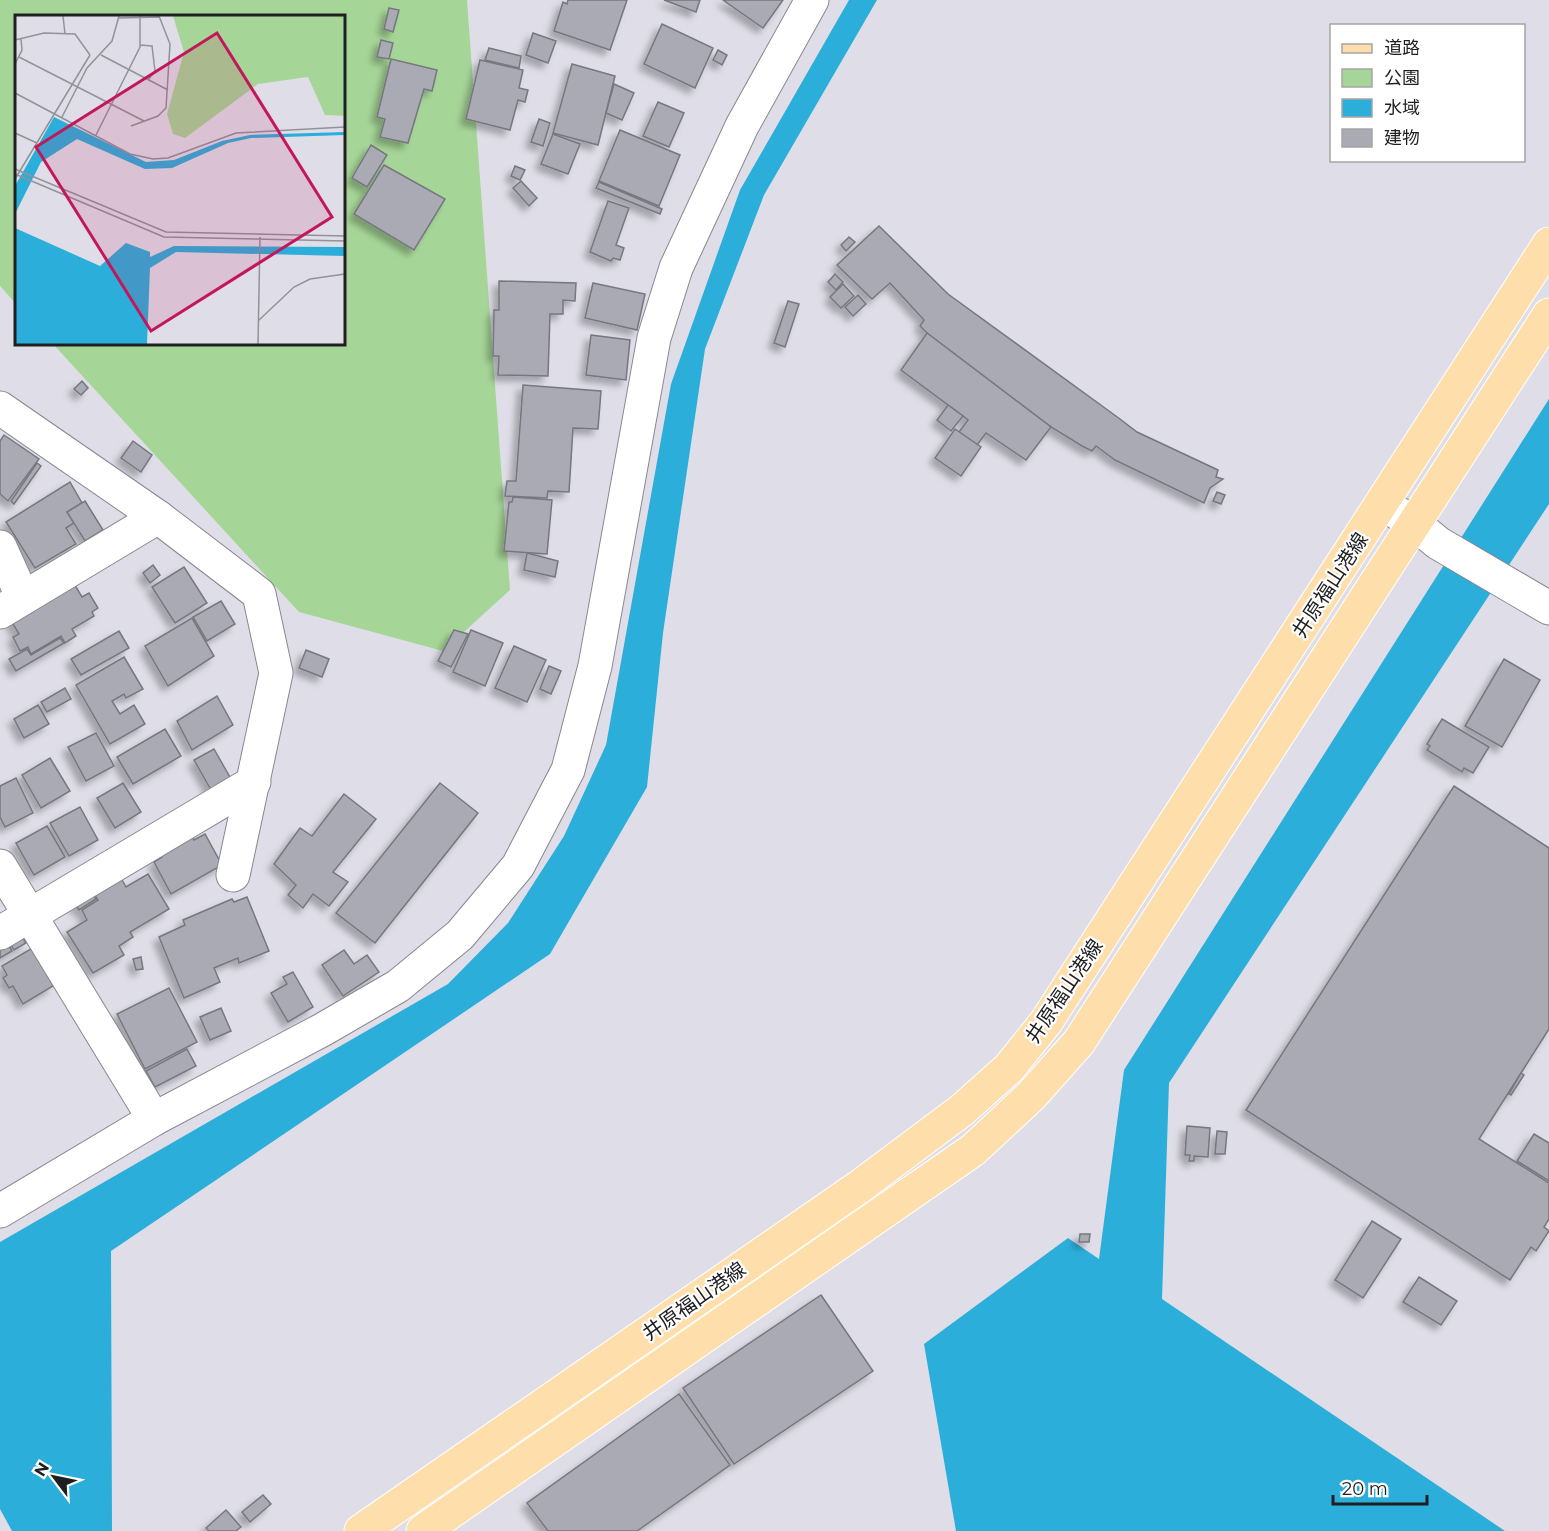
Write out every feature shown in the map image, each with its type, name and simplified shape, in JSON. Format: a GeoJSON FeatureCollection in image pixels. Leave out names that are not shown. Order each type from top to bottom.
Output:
{"type":"FeatureCollection","features":[{"type":"Feature","properties":{"kind":"main road","name":"井原福山港線"},"geometry":{"type":"LineString","coordinates":[[361,1531],[859,1187],[962,1110],[1009,1068],[1046,1022],[1549,244]]}},
{"type":"Feature","properties":{"kind":"main road","name":"井原福山港線"},"geometry":{"type":"LineString","coordinates":[[423,1531],[973,1150],[1031,1096],[1079,1042],[1427,533],[1549,315]]}},
{"type":"Feature","properties":{"kind":"street"},"geometry":{"type":"LineString","coordinates":[[0,1211],[154,1119],[322,1030],[398,986],[460,935],[518,866],[568,770],[595,666],[654,338],[676,268],[742,126],[812,0]]}},
{"type":"Feature","properties":{"kind":"street"},"geometry":{"type":"LineString","coordinates":[[0,408],[158,517],[259,594],[276,672],[233,875]]}},
{"type":"Feature","properties":{"kind":"street"},"geometry":{"type":"LineString","coordinates":[[1382,503],[1547,607]]}},
{"type":"Feature","properties":{"kind":"street"},"geometry":{"type":"LineString","coordinates":[[0,547],[11,605],[158,517]]}},
{"type":"Feature","properties":{"kind":"street"},"geometry":{"type":"LineString","coordinates":[[0,933],[254,782]]}},
{"type":"Feature","properties":{"kind":"street"},"geometry":{"type":"LineString","coordinates":[[0,866],[154,1119]]}},
{"type":"Feature","properties":{"kind":"green space"},"geometry":{"type":"Polygon","coordinates":[[[0,0],[467,0],[510,590],[443,651],[299,612],[54,345],[345,345],[345,15],[15,15],[15,303],[0,286],[0,0]]]}},
{"type":"Feature","properties":{"kind":"water"},"geometry":{"type":"Polygon","coordinates":[[[849,0],[877,0],[764,195],[705,349],[663,633],[647,787],[550,954],[111,1251],[112,1531],[12,1531],[0,1509],[0,1242],[448,984],[508,923],[564,836],[606,745],[671,384],[740,190],[849,0]]]}},
{"type":"Feature","properties":{"kind":"water"},"geometry":{"type":"Polygon","coordinates":[[[1549,399],[1549,504],[1169,1083],[1162,1299],[1505,1531],[956,1531],[924,1344],[1068,1238],[1099,1259],[1124,1070],[1549,399]]]}},
{"type":"Feature","properties":{"kind":"building"},"geometry":{"type":"Polygon","coordinates":[[[568,0],[627,0],[610,50],[554,31],[563,2],[567,4],[568,0]]]}},
{"type":"Feature","properties":{"kind":"building"},"geometry":{"type":"Polygon","coordinates":[[[664,0],[700,0],[696,12],[664,0]]]}},
{"type":"Feature","properties":{"kind":"building"},"geometry":{"type":"Polygon","coordinates":[[[723,0],[783,0],[763,28],[723,0]]]}},
{"type":"Feature","properties":{"kind":"building"},"geometry":{"type":"Polygon","coordinates":[[[389,8],[399,10],[393,32],[384,29],[389,8]]]}},
{"type":"Feature","properties":{"kind":"building"},"geometry":{"type":"Polygon","coordinates":[[[662,24],[713,48],[695,88],[644,64],[662,24]]]}},
{"type":"Feature","properties":{"kind":"building"},"geometry":{"type":"Polygon","coordinates":[[[533,33],[556,41],[548,63],[526,55],[533,33]]]}},
{"type":"Feature","properties":{"kind":"building"},"geometry":{"type":"Polygon","coordinates":[[[381,40],[393,43],[389,59],[377,57],[381,40]]]}},
{"type":"Feature","properties":{"kind":"building"},"geometry":{"type":"Polygon","coordinates":[[[489,48],[521,56],[519,68],[485,60],[489,48]]]}},
{"type":"Feature","properties":{"kind":"building"},"geometry":{"type":"Polygon","coordinates":[[[718,50],[727,55],[722,65],[713,60],[718,50]]]}},
{"type":"Feature","properties":{"kind":"building"},"geometry":{"type":"Polygon","coordinates":[[[391,59],[437,70],[432,91],[424,89],[408,143],[380,137],[385,119],[377,117],[391,59]]]}},
{"type":"Feature","properties":{"kind":"building"},"geometry":{"type":"Polygon","coordinates":[[[480,60],[523,70],[519,88],[528,90],[525,102],[518,100],[510,130],[466,119],[480,60]]]}},
{"type":"Feature","properties":{"kind":"building"},"geometry":{"type":"Polygon","coordinates":[[[572,64],[615,76],[598,145],[553,133],[572,64]]]}},
{"type":"Feature","properties":{"kind":"building"},"geometry":{"type":"Polygon","coordinates":[[[614,84],[634,93],[622,120],[606,113],[614,84]]]}},
{"type":"Feature","properties":{"kind":"building"},"geometry":{"type":"Polygon","coordinates":[[[658,102],[684,113],[669,147],[643,136],[658,102]]]}},
{"type":"Feature","properties":{"kind":"building"},"geometry":{"type":"Polygon","coordinates":[[[539,119],[550,123],[543,146],[531,142],[539,119]]]}},
{"type":"Feature","properties":{"kind":"building"},"geometry":{"type":"Polygon","coordinates":[[[620,130],[680,155],[659,206],[599,181],[620,130]]]}},
{"type":"Feature","properties":{"kind":"building"},"geometry":{"type":"Polygon","coordinates":[[[553,134],[580,144],[568,174],[541,164],[553,134]]]}},
{"type":"Feature","properties":{"kind":"building"},"geometry":{"type":"Polygon","coordinates":[[[371,145],[387,155],[367,187],[352,178],[371,145]]]}},
{"type":"Feature","properties":{"kind":"building"},"geometry":{"type":"Polygon","coordinates":[[[384,165],[445,199],[414,250],[354,214],[384,165]]]}},
{"type":"Feature","properties":{"kind":"building"},"geometry":{"type":"Polygon","coordinates":[[[515,166],[525,170],[520,180],[511,176],[515,166]]]}},
{"type":"Feature","properties":{"kind":"building"},"geometry":{"type":"Polygon","coordinates":[[[521,181],[537,198],[529,206],[513,188],[521,181]]]}},
{"type":"Feature","properties":{"kind":"building"},"geometry":{"type":"Polygon","coordinates":[[[599,182],[662,209],[660,214],[596,188],[599,182]]]}},
{"type":"Feature","properties":{"kind":"building"},"geometry":{"type":"Polygon","coordinates":[[[608,201],[629,208],[616,245],[624,248],[620,260],[613,258],[611,261],[590,252],[608,201]]]}},
{"type":"Feature","properties":{"kind":"building"},"geometry":{"type":"Polygon","coordinates":[[[879,226],[948,294],[1137,432],[1218,470],[1216,477],[1223,479],[1210,488],[1204,503],[1115,460],[1096,446],[1092,451],[1051,427],[927,333],[920,326],[924,320],[890,283],[872,299],[837,265],[879,226]]]}},
{"type":"Feature","properties":{"kind":"building"},"geometry":{"type":"Polygon","coordinates":[[[849,237],[855,242],[846,251],[841,245],[849,237]]]}},
{"type":"Feature","properties":{"kind":"building"},"geometry":{"type":"Polygon","coordinates":[[[835,274],[843,282],[836,290],[828,282],[835,274]]]}},
{"type":"Feature","properties":{"kind":"building"},"geometry":{"type":"Polygon","coordinates":[[[499,281],[576,283],[575,301],[563,300],[563,314],[550,314],[548,376],[498,375],[499,356],[493,356],[494,310],[499,310],[499,281]]]}},
{"type":"Feature","properties":{"kind":"building"},"geometry":{"type":"Polygon","coordinates":[[[593,283],[645,294],[637,330],[585,318],[593,283]]]}},
{"type":"Feature","properties":{"kind":"building"},"geometry":{"type":"Polygon","coordinates":[[[843,284],[854,296],[841,308],[830,297],[843,284]]]}},
{"type":"Feature","properties":{"kind":"building"},"geometry":{"type":"Polygon","coordinates":[[[858,295],[866,304],[853,316],[845,307],[858,295]]]}},
{"type":"Feature","properties":{"kind":"building"},"geometry":{"type":"Polygon","coordinates":[[[788,301],[799,304],[785,347],[774,343],[788,301]]]}},
{"type":"Feature","properties":{"kind":"building"},"geometry":{"type":"Polygon","coordinates":[[[927,333],[1051,427],[1026,460],[986,433],[977,445],[959,432],[968,420],[901,370],[927,333]]]}},
{"type":"Feature","properties":{"kind":"building"},"geometry":{"type":"Polygon","coordinates":[[[591,335],[630,340],[626,380],[586,375],[591,335]]]}},
{"type":"Feature","properties":{"kind":"building"},"geometry":{"type":"Polygon","coordinates":[[[82,381],[88,388],[81,395],[74,389],[82,381]]]}},
{"type":"Feature","properties":{"kind":"building"},"geometry":{"type":"Polygon","coordinates":[[[523,385],[601,391],[598,429],[573,428],[569,492],[548,491],[547,498],[505,496],[507,481],[516,481],[523,385]]]}},
{"type":"Feature","properties":{"kind":"building"},"geometry":{"type":"Polygon","coordinates":[[[948,405],[963,416],[951,431],[937,420],[948,405]]]}},
{"type":"Feature","properties":{"kind":"building"},"geometry":{"type":"Polygon","coordinates":[[[955,429],[981,447],[961,476],[935,458],[955,429]]]}},
{"type":"Feature","properties":{"kind":"building"},"geometry":{"type":"Polygon","coordinates":[[[4,435],[39,459],[8,501],[0,494],[0,441],[4,435]]]}},
{"type":"Feature","properties":{"kind":"building"},"geometry":{"type":"Polygon","coordinates":[[[133,441],[152,455],[141,472],[121,458],[133,441]]]}},
{"type":"Feature","properties":{"kind":"building"},"geometry":{"type":"Polygon","coordinates":[[[37,463],[41,466],[14,504],[11,501],[37,463]]]}},
{"type":"Feature","properties":{"kind":"building"},"geometry":{"type":"Polygon","coordinates":[[[70,482],[82,503],[67,512],[74,523],[66,528],[76,544],[35,568],[6,522],[70,482]]]}},
{"type":"Feature","properties":{"kind":"building"},"geometry":{"type":"Polygon","coordinates":[[[1217,492],[1225,495],[1221,504],[1213,501],[1217,492]]]}},
{"type":"Feature","properties":{"kind":"building"},"geometry":{"type":"Polygon","coordinates":[[[513,497],[552,500],[547,554],[504,551],[509,502],[512,502],[513,497]]]}},
{"type":"Feature","properties":{"kind":"building"},"geometry":{"type":"Polygon","coordinates":[[[85,501],[103,530],[85,541],[67,512],[85,501]]]}},
{"type":"Feature","properties":{"kind":"building"},"geometry":{"type":"Polygon","coordinates":[[[527,553],[558,561],[555,577],[524,570],[527,553]]]}},
{"type":"Feature","properties":{"kind":"building"},"geometry":{"type":"Polygon","coordinates":[[[153,565],[160,575],[150,583],[143,573],[153,565]]]}},
{"type":"Feature","properties":{"kind":"building"},"geometry":{"type":"Polygon","coordinates":[[[184,567],[207,603],[175,623],[152,587],[184,567]]]}},
{"type":"Feature","properties":{"kind":"building"},"geometry":{"type":"Polygon","coordinates":[[[73,582],[82,597],[89,593],[98,608],[92,612],[94,616],[72,629],[76,636],[65,643],[61,636],[31,654],[28,647],[20,651],[13,637],[19,634],[10,619],[73,582]]]}},
{"type":"Feature","properties":{"kind":"building"},"geometry":{"type":"Polygon","coordinates":[[[221,601],[235,624],[207,641],[193,617],[221,601]]]}},
{"type":"Feature","properties":{"kind":"building"},"geometry":{"type":"Polygon","coordinates":[[[192,618],[214,656],[168,686],[145,646],[192,618]]]}},
{"type":"Feature","properties":{"kind":"building"},"geometry":{"type":"Polygon","coordinates":[[[454,630],[468,634],[451,667],[438,661],[454,630]]]}},
{"type":"Feature","properties":{"kind":"building"},"geometry":{"type":"Polygon","coordinates":[[[471,630],[503,643],[485,686],[453,672],[471,630]]]}},
{"type":"Feature","properties":{"kind":"building"},"geometry":{"type":"Polygon","coordinates":[[[119,631],[129,648],[81,675],[71,659],[119,631]]]}},
{"type":"Feature","properties":{"kind":"building"},"geometry":{"type":"Polygon","coordinates":[[[60,638],[64,643],[16,671],[9,659],[27,649],[31,655],[60,638]]]}},
{"type":"Feature","properties":{"kind":"building"},"geometry":{"type":"Polygon","coordinates":[[[514,646],[546,660],[527,702],[495,688],[514,646]]]}},
{"type":"Feature","properties":{"kind":"building"},"geometry":{"type":"Polygon","coordinates":[[[306,650],[329,659],[322,677],[299,668],[306,650]]]}},
{"type":"Feature","properties":{"kind":"building"},"geometry":{"type":"Polygon","coordinates":[[[124,657],[143,689],[126,698],[124,694],[112,701],[120,714],[134,705],[145,724],[110,744],[76,685],[124,657]]]}},
{"type":"Feature","properties":{"kind":"building"},"geometry":{"type":"Polygon","coordinates":[[[1504,659],[1540,680],[1502,747],[1465,726],[1504,659]]]}},
{"type":"Feature","properties":{"kind":"building"},"geometry":{"type":"Polygon","coordinates":[[[549,666],[561,671],[551,694],[540,689],[549,666]]]}},
{"type":"Feature","properties":{"kind":"building"},"geometry":{"type":"Polygon","coordinates":[[[65,688],[71,699],[47,712],[41,702],[65,688]]]}},
{"type":"Feature","properties":{"kind":"building"},"geometry":{"type":"Polygon","coordinates":[[[217,696],[233,725],[192,750],[177,721],[217,696]]]}},
{"type":"Feature","properties":{"kind":"building"},"geometry":{"type":"Polygon","coordinates":[[[38,705],[49,724],[24,738],[14,719],[38,705]]]}},
{"type":"Feature","properties":{"kind":"building"},"geometry":{"type":"Polygon","coordinates":[[[1442,719],[1489,747],[1473,773],[1464,768],[1462,772],[1427,750],[1430,746],[1427,744],[1442,719]]]}},
{"type":"Feature","properties":{"kind":"building"},"geometry":{"type":"Polygon","coordinates":[[[165,729],[181,756],[133,784],[117,757],[165,729]]]}},
{"type":"Feature","properties":{"kind":"building"},"geometry":{"type":"Polygon","coordinates":[[[96,733],[114,766],[86,781],[68,747],[96,733]]]}},
{"type":"Feature","properties":{"kind":"building"},"geometry":{"type":"Polygon","coordinates":[[[214,749],[231,779],[211,790],[194,760],[214,749]]]}},
{"type":"Feature","properties":{"kind":"building"},"geometry":{"type":"Polygon","coordinates":[[[50,758],[70,791],[41,808],[22,775],[50,758]]]}},
{"type":"Feature","properties":{"kind":"building"},"geometry":{"type":"Polygon","coordinates":[[[16,778],[33,813],[5,827],[0,817],[0,786],[16,778]]]}},
{"type":"Feature","properties":{"kind":"building"},"geometry":{"type":"Polygon","coordinates":[[[123,783],[141,812],[115,828],[97,798],[123,783]]]}},
{"type":"Feature","properties":{"kind":"building"},"geometry":{"type":"Polygon","coordinates":[[[440,783],[478,813],[375,943],[336,913],[440,783]]]}},
{"type":"Feature","properties":{"kind":"building"},"geometry":{"type":"Polygon","coordinates":[[[1454,786],[1549,848],[1549,1029],[1479,1139],[1549,1183],[1549,1219],[1544,1227],[1549,1231],[1536,1251],[1531,1247],[1510,1280],[1246,1110],[1454,786]]]}},
{"type":"Feature","properties":{"kind":"building"},"geometry":{"type":"Polygon","coordinates":[[[344,794],[376,819],[333,872],[348,882],[329,906],[313,894],[303,908],[288,895],[296,885],[274,864],[300,828],[312,836],[344,794]]]}},
{"type":"Feature","properties":{"kind":"building"},"geometry":{"type":"Polygon","coordinates":[[[80,807],[98,840],[69,856],[50,823],[80,807]]]}},
{"type":"Feature","properties":{"kind":"building"},"geometry":{"type":"Polygon","coordinates":[[[47,826],[65,857],[34,875],[16,843],[47,826]]]}},
{"type":"Feature","properties":{"kind":"building"},"geometry":{"type":"Polygon","coordinates":[[[191,834],[194,840],[205,834],[222,865],[171,894],[154,862],[162,857],[159,852],[191,834]]]}},
{"type":"Feature","properties":{"kind":"building"},"geometry":{"type":"Polygon","coordinates":[[[148,874],[169,909],[130,932],[133,937],[119,946],[124,955],[93,973],[67,932],[87,920],[82,910],[98,900],[94,894],[121,878],[126,887],[148,874]]]}},
{"type":"Feature","properties":{"kind":"building"},"geometry":{"type":"Polygon","coordinates":[[[93,894],[96,899],[79,910],[74,902],[93,894]]]}},
{"type":"Feature","properties":{"kind":"building"},"geometry":{"type":"Polygon","coordinates":[[[247,897],[269,951],[239,963],[238,958],[214,968],[220,982],[184,998],[159,937],[185,925],[183,920],[232,899],[234,902],[247,897]]]}},
{"type":"Feature","properties":{"kind":"building"},"geometry":{"type":"Polygon","coordinates":[[[20,933],[26,943],[14,950],[8,940],[20,933]]]}},
{"type":"Feature","properties":{"kind":"building"},"geometry":{"type":"Polygon","coordinates":[[[6,941],[12,951],[0,958],[0,945],[6,941]]]}},
{"type":"Feature","properties":{"kind":"building"},"geometry":{"type":"Polygon","coordinates":[[[34,947],[53,986],[23,1004],[13,986],[9,988],[3,978],[7,975],[2,966],[34,947]]]}},
{"type":"Feature","properties":{"kind":"building"},"geometry":{"type":"Polygon","coordinates":[[[344,950],[354,964],[367,955],[379,972],[343,996],[322,965],[344,950]]]}},
{"type":"Feature","properties":{"kind":"building"},"geometry":{"type":"Polygon","coordinates":[[[141,957],[143,969],[136,970],[133,959],[141,957]]]}},
{"type":"Feature","properties":{"kind":"building"},"geometry":{"type":"Polygon","coordinates":[[[293,972],[313,1007],[288,1022],[271,993],[287,984],[283,977],[293,972]]]}},
{"type":"Feature","properties":{"kind":"building"},"geometry":{"type":"Polygon","coordinates":[[[169,988],[197,1042],[145,1069],[117,1014],[169,988]]]}},
{"type":"Feature","properties":{"kind":"building"},"geometry":{"type":"Polygon","coordinates":[[[221,1008],[231,1031],[210,1040],[200,1017],[221,1008]]]}},
{"type":"Feature","properties":{"kind":"building"},"geometry":{"type":"Polygon","coordinates":[[[187,1049],[196,1066],[155,1087],[146,1071],[187,1049]]]}},
{"type":"Feature","properties":{"kind":"building"},"geometry":{"type":"Polygon","coordinates":[[[1521,1073],[1524,1075],[1511,1095],[1509,1094],[1521,1073]]]}},
{"type":"Feature","properties":{"kind":"building"},"geometry":{"type":"Polygon","coordinates":[[[1187,1126],[1210,1128],[1208,1157],[1194,1156],[1194,1161],[1189,1161],[1190,1155],[1185,1155],[1187,1126]]]}},
{"type":"Feature","properties":{"kind":"building"},"geometry":{"type":"Polygon","coordinates":[[[1217,1131],[1227,1132],[1225,1154],[1215,1154],[1217,1131]]]}},
{"type":"Feature","properties":{"kind":"building"},"geometry":{"type":"Polygon","coordinates":[[[1534,1134],[1549,1143],[1549,1181],[1517,1161],[1534,1134]]]}},
{"type":"Feature","properties":{"kind":"building"},"geometry":{"type":"Polygon","coordinates":[[[1372,1221],[1401,1239],[1363,1298],[1335,1280],[1372,1221]]]}},
{"type":"Feature","properties":{"kind":"building"},"geometry":{"type":"Polygon","coordinates":[[[1080,1234],[1090,1234],[1089,1242],[1079,1242],[1080,1234]]]}},
{"type":"Feature","properties":{"kind":"building"},"geometry":{"type":"Polygon","coordinates":[[[1419,1277],[1457,1301],[1441,1325],[1403,1302],[1419,1277]]]}},
{"type":"Feature","properties":{"kind":"building"},"geometry":{"type":"Polygon","coordinates":[[[821,1295],[873,1371],[734,1464],[683,1388],[821,1295]]]}},
{"type":"Feature","properties":{"kind":"building"},"geometry":{"type":"Polygon","coordinates":[[[679,1394],[730,1465],[637,1531],[548,1531],[527,1503],[679,1394]]]}},
{"type":"Feature","properties":{"kind":"building"},"geometry":{"type":"Polygon","coordinates":[[[263,1495],[271,1504],[250,1522],[242,1512],[263,1495]]]}},
{"type":"Feature","properties":{"kind":"building"},"geometry":{"type":"Polygon","coordinates":[[[226,1510],[241,1527],[236,1531],[209,1531],[206,1528],[226,1510]]]}}]}
